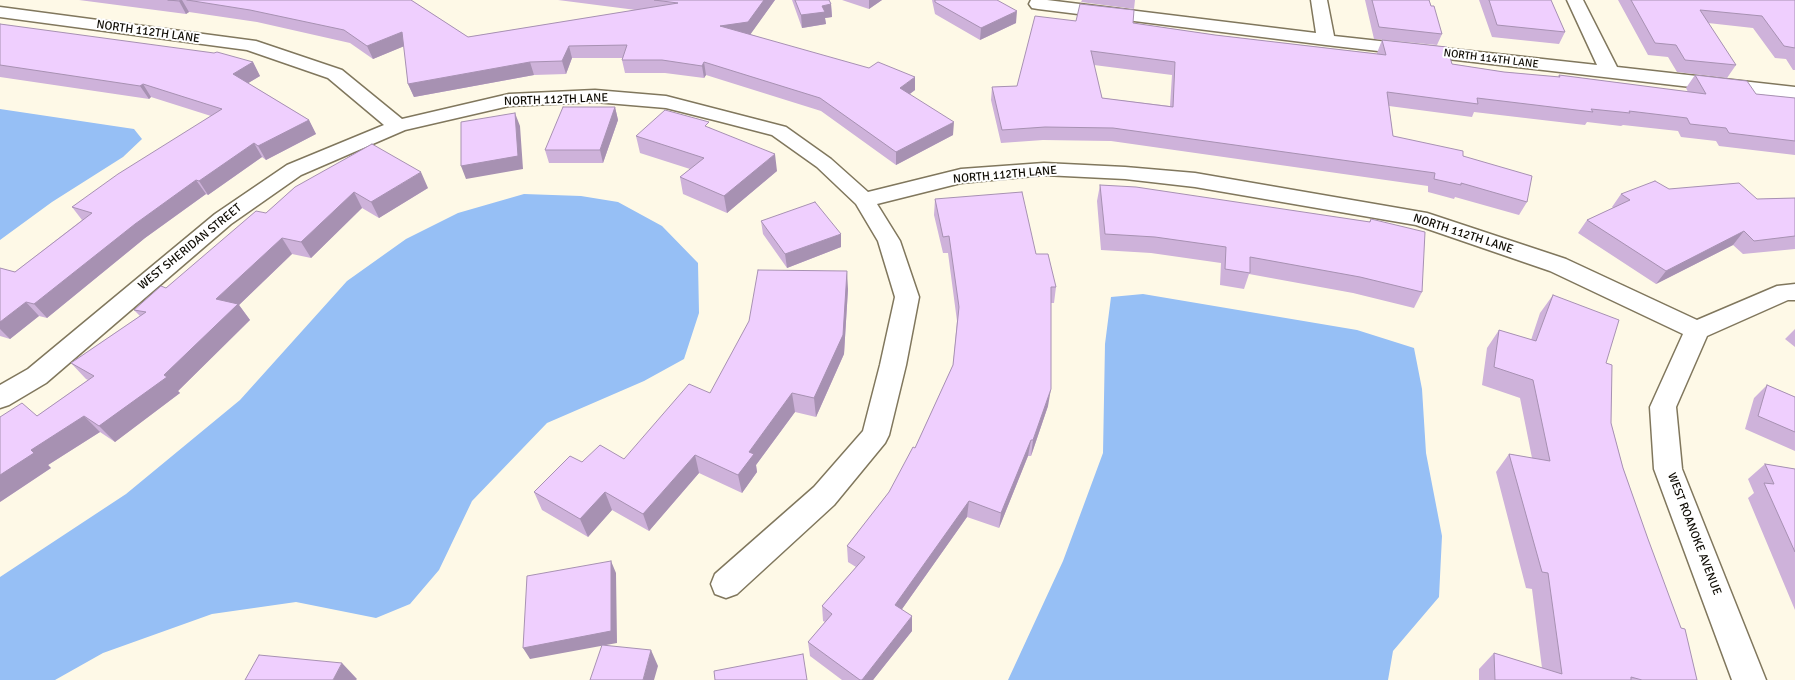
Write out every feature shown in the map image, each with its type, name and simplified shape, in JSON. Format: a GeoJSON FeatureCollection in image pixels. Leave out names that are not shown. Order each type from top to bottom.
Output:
{"type":"FeatureCollection","features":[{"type":"Feature","properties":{"kind":"street"},"geometry":{"type":"LineString","coordinates":[[1319,0],[1326,40]]}},
{"type":"Feature","properties":{"kind":"street"},"geometry":{"type":"LineString","coordinates":[[1575,0],[1610,72]]}},
{"type":"Feature","properties":{"kind":"street","name":"NORTH 114TH LANE"},"geometry":{"type":"LineString","coordinates":[[1039,2],[1326,40],[1795,93]]}},
{"type":"Feature","properties":{"kind":"street","name":"NORTH 112TH LANE"},"geometry":{"type":"LineString","coordinates":[[0,12],[250,45],[335,74],[398,126],[509,100],[595,96],[666,102],[779,131],[824,163],[864,200],[961,176],[1044,169],[1126,173],[1195,180],[1419,218],[1558,265],[1697,330]]}},
{"type":"Feature","properties":{"kind":"street","name":"WEST SHERIDAN STREET"},"geometry":{"type":"LineString","coordinates":[[0,398],[37,376],[222,219],[270,186],[294,170],[398,126]]}},
{"type":"Feature","properties":{"kind":"street"},"geometry":{"type":"LineString","coordinates":[[726,584],[824,496],[875,435],[893,365],[907,297],[890,241],[864,200]]}},
{"type":"Feature","properties":{"kind":"street"},"geometry":{"type":"LineString","coordinates":[[1697,330],[1784,292],[1795,292]]}},
{"type":"Feature","properties":{"kind":"street","name":"WEST ROANOKE AVENUE"},"geometry":{"type":"LineString","coordinates":[[1697,330],[1663,407],[1668,469],[1749,680]]}},
{"type":"Feature","properties":{"kind":"water"},"geometry":{"type":"Polygon","coordinates":[[[0,109],[134,129],[142,139],[123,157],[52,202],[0,240],[0,109]]]}},
{"type":"Feature","properties":{"kind":"water"},"geometry":{"type":"Polygon","coordinates":[[[524,194],[581,196],[618,202],[662,226],[698,263],[699,313],[684,359],[644,381],[547,423],[472,501],[439,570],[410,604],[376,618],[296,602],[212,614],[103,653],[55,680],[0,680],[0,577],[126,494],[240,400],[347,281],[406,239],[458,213],[524,194]]]}},
{"type":"Feature","properties":{"kind":"water"},"geometry":{"type":"Polygon","coordinates":[[[1143,294],[1357,330],[1414,348],[1422,389],[1426,453],[1442,536],[1439,597],[1393,651],[1388,680],[1008,680],[1063,561],[1103,453],[1105,344],[1111,297],[1143,294]]]}},
{"type":"Feature","properties":{"kind":"building"},"geometry":{"type":"Polygon","coordinates":[[[187,0],[411,0],[468,37],[678,3],[654,0],[764,0],[748,22],[720,26],[869,68],[878,62],[915,77],[900,88],[954,122],[896,152],[820,98],[704,62],[702,66],[662,60],[622,60],[627,45],[569,46],[562,61],[530,62],[408,84],[402,32],[367,46],[344,30],[250,10],[187,0]]]}},
{"type":"Feature","properties":{"kind":"building"},"geometry":{"type":"Polygon","coordinates":[[[795,0],[829,0],[831,4],[822,6],[825,12],[801,15],[795,0]]]}},
{"type":"Feature","properties":{"kind":"building"},"geometry":{"type":"Polygon","coordinates":[[[935,0],[997,0],[1017,11],[981,28],[935,2],[935,0]]]}},
{"type":"Feature","properties":{"kind":"building"},"geometry":{"type":"Polygon","coordinates":[[[1372,0],[1429,0],[1431,6],[1434,6],[1442,34],[1379,27],[1372,0]]]}},
{"type":"Feature","properties":{"kind":"building"},"geometry":{"type":"Polygon","coordinates":[[[1489,0],[1551,0],[1565,32],[1497,25],[1489,0]]]}},
{"type":"Feature","properties":{"kind":"building"},"geometry":{"type":"Polygon","coordinates":[[[1631,0],[1795,0],[1795,48],[1784,46],[1762,16],[1700,10],[1736,65],[1685,60],[1676,45],[1655,43],[1631,0]]]}},
{"type":"Feature","properties":{"kind":"building"},"geometry":{"type":"Polygon","coordinates":[[[1080,4],[1134,10],[1133,23],[1215,35],[1386,55],[1382,40],[1447,47],[1452,64],[1504,72],[1560,77],[1559,75],[1706,94],[1695,75],[1747,81],[1756,94],[1795,98],[1795,141],[1729,133],[1726,128],[1690,124],[1687,118],[1629,111],[1630,113],[1591,109],[1593,112],[1477,98],[1478,104],[1387,92],[1393,136],[1463,151],[1463,156],[1532,176],[1527,202],[1461,183],[1461,185],[1434,179],[1435,173],[1113,128],[1045,127],[1002,130],[992,87],[1017,86],[1035,16],[1076,21],[1080,4]],[[1091,51],[1102,98],[1173,107],[1175,62],[1091,51]]]}},
{"type":"Feature","properties":{"kind":"building"},"geometry":{"type":"Polygon","coordinates":[[[0,24],[217,52],[253,62],[233,74],[309,120],[258,146],[254,143],[199,181],[196,180],[135,224],[34,304],[26,302],[0,322],[0,268],[15,272],[92,213],[72,207],[118,174],[222,109],[143,84],[140,86],[0,65],[0,24]]]}},
{"type":"Feature","properties":{"kind":"building"},"geometry":{"type":"Polygon","coordinates":[[[563,107],[615,107],[600,150],[545,150],[563,107]]]}},
{"type":"Feature","properties":{"kind":"building"},"geometry":{"type":"Polygon","coordinates":[[[665,110],[709,122],[705,126],[775,154],[724,196],[680,177],[704,158],[636,136],[665,110]]]}},
{"type":"Feature","properties":{"kind":"building"},"geometry":{"type":"Polygon","coordinates":[[[515,113],[518,156],[461,166],[461,122],[515,113]]]}},
{"type":"Feature","properties":{"kind":"building"},"geometry":{"type":"Polygon","coordinates":[[[372,144],[421,172],[371,202],[354,192],[301,242],[282,238],[216,299],[238,304],[164,375],[167,377],[99,426],[84,416],[31,450],[34,453],[0,475],[0,417],[22,403],[37,416],[94,376],[71,363],[146,312],[134,310],[161,286],[166,288],[256,211],[266,213],[295,187],[372,144]]]}},
{"type":"Feature","properties":{"kind":"building"},"geometry":{"type":"Polygon","coordinates":[[[1655,181],[1669,189],[1739,183],[1757,199],[1795,198],[1795,236],[1754,241],[1744,231],[1666,271],[1587,220],[1630,200],[1621,194],[1655,181]]]}},
{"type":"Feature","properties":{"kind":"building"},"geometry":{"type":"Polygon","coordinates":[[[1100,185],[1136,187],[1370,222],[1371,219],[1425,232],[1422,292],[1360,277],[1250,257],[1250,273],[1225,269],[1226,247],[1155,237],[1105,234],[1100,185]]]}},
{"type":"Feature","properties":{"kind":"building"},"geometry":{"type":"Polygon","coordinates":[[[1022,192],[1036,254],[1048,254],[1056,287],[1051,287],[1051,389],[1033,440],[1031,440],[1001,513],[969,501],[895,605],[912,616],[862,680],[860,680],[808,642],[832,614],[822,606],[865,557],[847,546],[889,492],[913,447],[915,448],[953,365],[959,307],[949,236],[943,237],[935,199],[1022,192]]]}},
{"type":"Feature","properties":{"kind":"building"},"geometry":{"type":"Polygon","coordinates":[[[815,202],[841,234],[785,254],[761,221],[815,202]]]}},
{"type":"Feature","properties":{"kind":"building"},"geometry":{"type":"Polygon","coordinates":[[[758,270],[847,271],[843,335],[814,398],[792,393],[749,452],[754,454],[738,475],[695,455],[643,514],[605,492],[580,519],[534,492],[570,456],[582,462],[600,445],[624,459],[689,384],[710,393],[749,321],[758,270]]]}},
{"type":"Feature","properties":{"kind":"building"},"geometry":{"type":"Polygon","coordinates":[[[1553,295],[1619,320],[1606,363],[1612,365],[1611,423],[1623,468],[1648,539],[1681,628],[1685,629],[1697,680],[1642,680],[1631,677],[1631,680],[1495,680],[1494,653],[1562,674],[1548,573],[1542,572],[1509,454],[1550,461],[1533,380],[1494,367],[1499,330],[1536,341],[1553,295]]]}},
{"type":"Feature","properties":{"kind":"building"},"geometry":{"type":"Polygon","coordinates":[[[1767,385],[1795,397],[1795,432],[1758,416],[1767,385]]]}},
{"type":"Feature","properties":{"kind":"building"},"geometry":{"type":"Polygon","coordinates":[[[1765,464],[1795,469],[1795,552],[1764,483],[1774,484],[1765,464]]]}},
{"type":"Feature","properties":{"kind":"building"},"geometry":{"type":"Polygon","coordinates":[[[611,561],[611,631],[523,648],[527,576],[611,561]]]}},
{"type":"Feature","properties":{"kind":"building"},"geometry":{"type":"Polygon","coordinates":[[[602,645],[651,650],[643,680],[590,680],[602,645]]]}},
{"type":"Feature","properties":{"kind":"building"},"geometry":{"type":"Polygon","coordinates":[[[803,654],[807,680],[715,680],[714,671],[803,654]]]}},
{"type":"Feature","properties":{"kind":"building"},"geometry":{"type":"Polygon","coordinates":[[[259,655],[342,663],[333,680],[245,680],[259,655]]]}}]}
